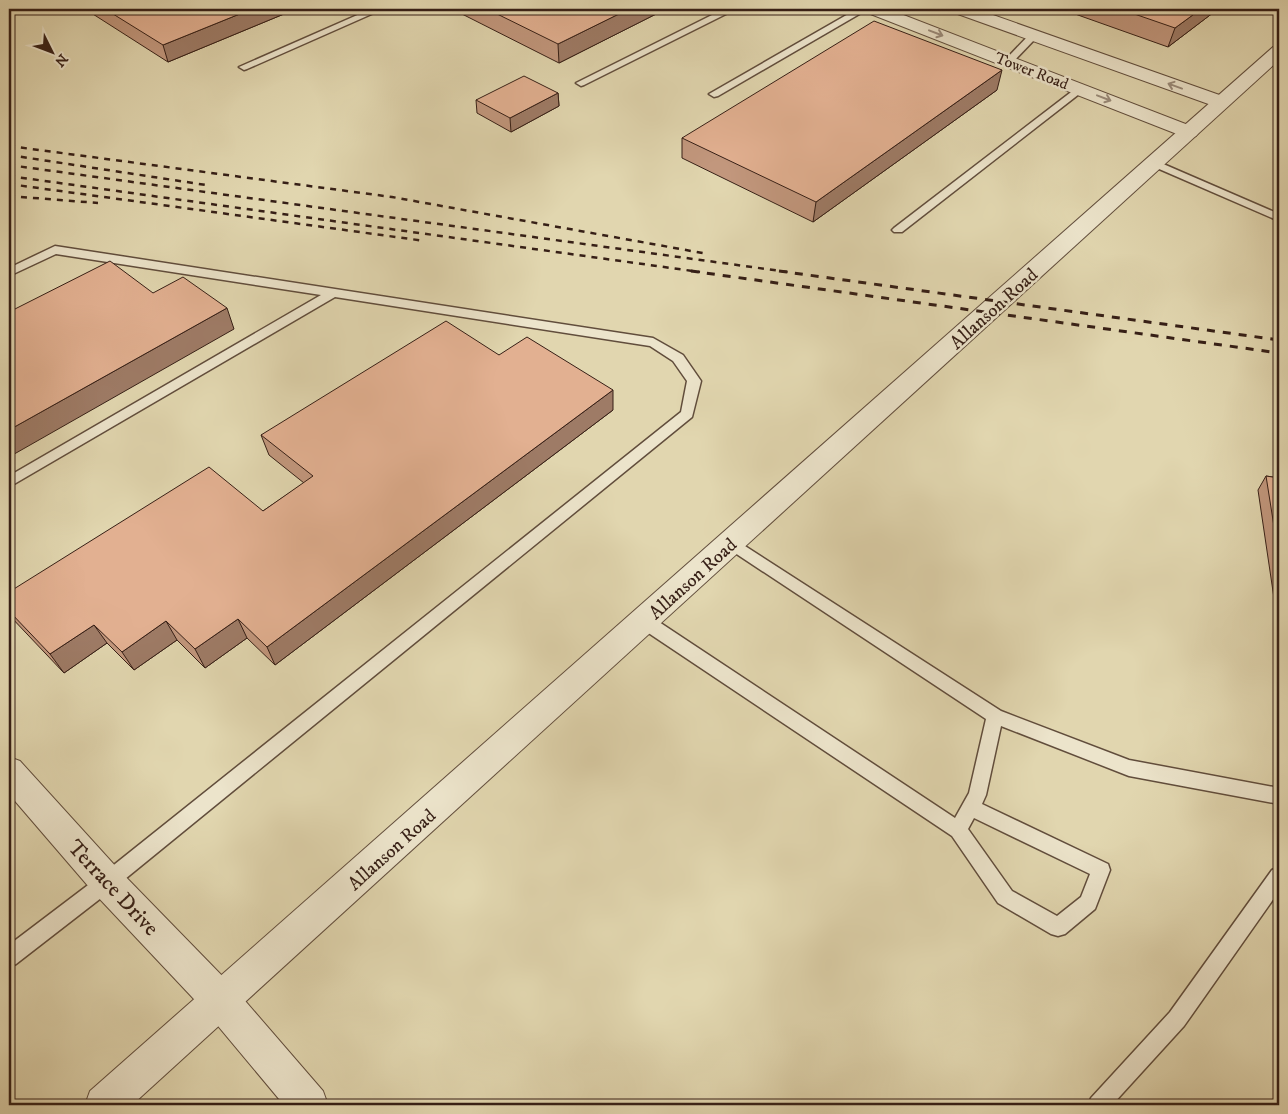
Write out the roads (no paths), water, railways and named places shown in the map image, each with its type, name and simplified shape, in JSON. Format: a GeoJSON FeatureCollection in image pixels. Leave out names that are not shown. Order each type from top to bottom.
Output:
{"type":"FeatureCollection","features":[{"type":"Feature","properties":{"kind":"street","name":"Tower Road"},"geometry":{"type":"LineString","coordinates":[[874,9],[1189,132]]}},
{"type":"Feature","properties":{"kind":"street","name":"Tower Road"},"geometry":{"type":"LineString","coordinates":[[961,9],[983,12],[1034,35],[1221,102]]}},
{"type":"Feature","properties":{"kind":"street","name":"Allanson Road"},"geometry":{"type":"LineString","coordinates":[[104,1105],[1279,51]]}},
{"type":"Feature","properties":{"kind":"street","name":"Terrace Drive"},"geometry":{"type":"LineString","coordinates":[[9,771],[107,882],[221,1001],[309,1105]]}},
{"type":"Feature","properties":{"kind":"lane"},"geometry":{"type":"LineString","coordinates":[[244,67],[378,9]]}},
{"type":"Feature","properties":{"kind":"lane"},"geometry":{"type":"LineString","coordinates":[[581,83],[731,9]]}},
{"type":"Feature","properties":{"kind":"lane"},"geometry":{"type":"LineString","coordinates":[[714,94],[863,9]]}},
{"type":"Feature","properties":{"kind":"lane"},"geometry":{"type":"LineString","coordinates":[[1009,61],[1034,35]]}},
{"type":"Feature","properties":{"kind":"lane"},"geometry":{"type":"LineString","coordinates":[[898,230],[1079,89]]}},
{"type":"Feature","properties":{"kind":"lane"},"geometry":{"type":"LineString","coordinates":[[1154,164],[1279,218]]}},
{"type":"Feature","properties":{"kind":"lane"},"geometry":{"type":"LineString","coordinates":[[9,272],[55,250],[654,342],[678,358],[694,381],[687,414],[107,882],[9,957]]}},
{"type":"Feature","properties":{"kind":"lane"},"geometry":{"type":"LineString","coordinates":[[107,269],[124,260]]}},
{"type":"Feature","properties":{"kind":"lane"},"geometry":{"type":"LineString","coordinates":[[9,482],[332,293]]}},
{"type":"Feature","properties":{"kind":"lane"},"geometry":{"type":"LineString","coordinates":[[731,543],[996,716],[1129,768],[1279,796]]}},
{"type":"Feature","properties":{"kind":"lane"},"geometry":{"type":"LineString","coordinates":[[644,621],[958,830],[1006,897],[1058,927],[1088,903],[1101,870],[970,807]]}},
{"type":"Feature","properties":{"kind":"lane"},"geometry":{"type":"LineString","coordinates":[[958,830],[977,795],[996,716]]}},
{"type":"Feature","properties":{"kind":"lane"},"geometry":{"type":"LineString","coordinates":[[1098,1105],[1177,1019],[1279,876]]}},
{"type":"Feature","properties":{"kind":"railway"},"geometry":{"type":"LineString","coordinates":[[9,146],[392,197],[708,254]]}},
{"type":"Feature","properties":{"kind":"railway"},"geometry":{"type":"LineString","coordinates":[[9,155],[206,185]]}},
{"type":"Feature","properties":{"kind":"railway"},"geometry":{"type":"LineString","coordinates":[[9,165],[788,272]]}},
{"type":"Feature","properties":{"kind":"railway"},"geometry":{"type":"LineString","coordinates":[[9,176],[700,272]]}},
{"type":"Feature","properties":{"kind":"railway"},"geometry":{"type":"LineString","coordinates":[[9,184],[425,241]]}},
{"type":"Feature","properties":{"kind":"railway"},"geometry":{"type":"LineString","coordinates":[[9,196],[98,203]]}},
{"type":"Feature","properties":{"kind":"railway"},"geometry":{"type":"LineString","coordinates":[[691,271],[1279,353]]}},
{"type":"Feature","properties":{"kind":"railway"},"geometry":{"type":"LineString","coordinates":[[779,271],[1279,340]]}}]}
